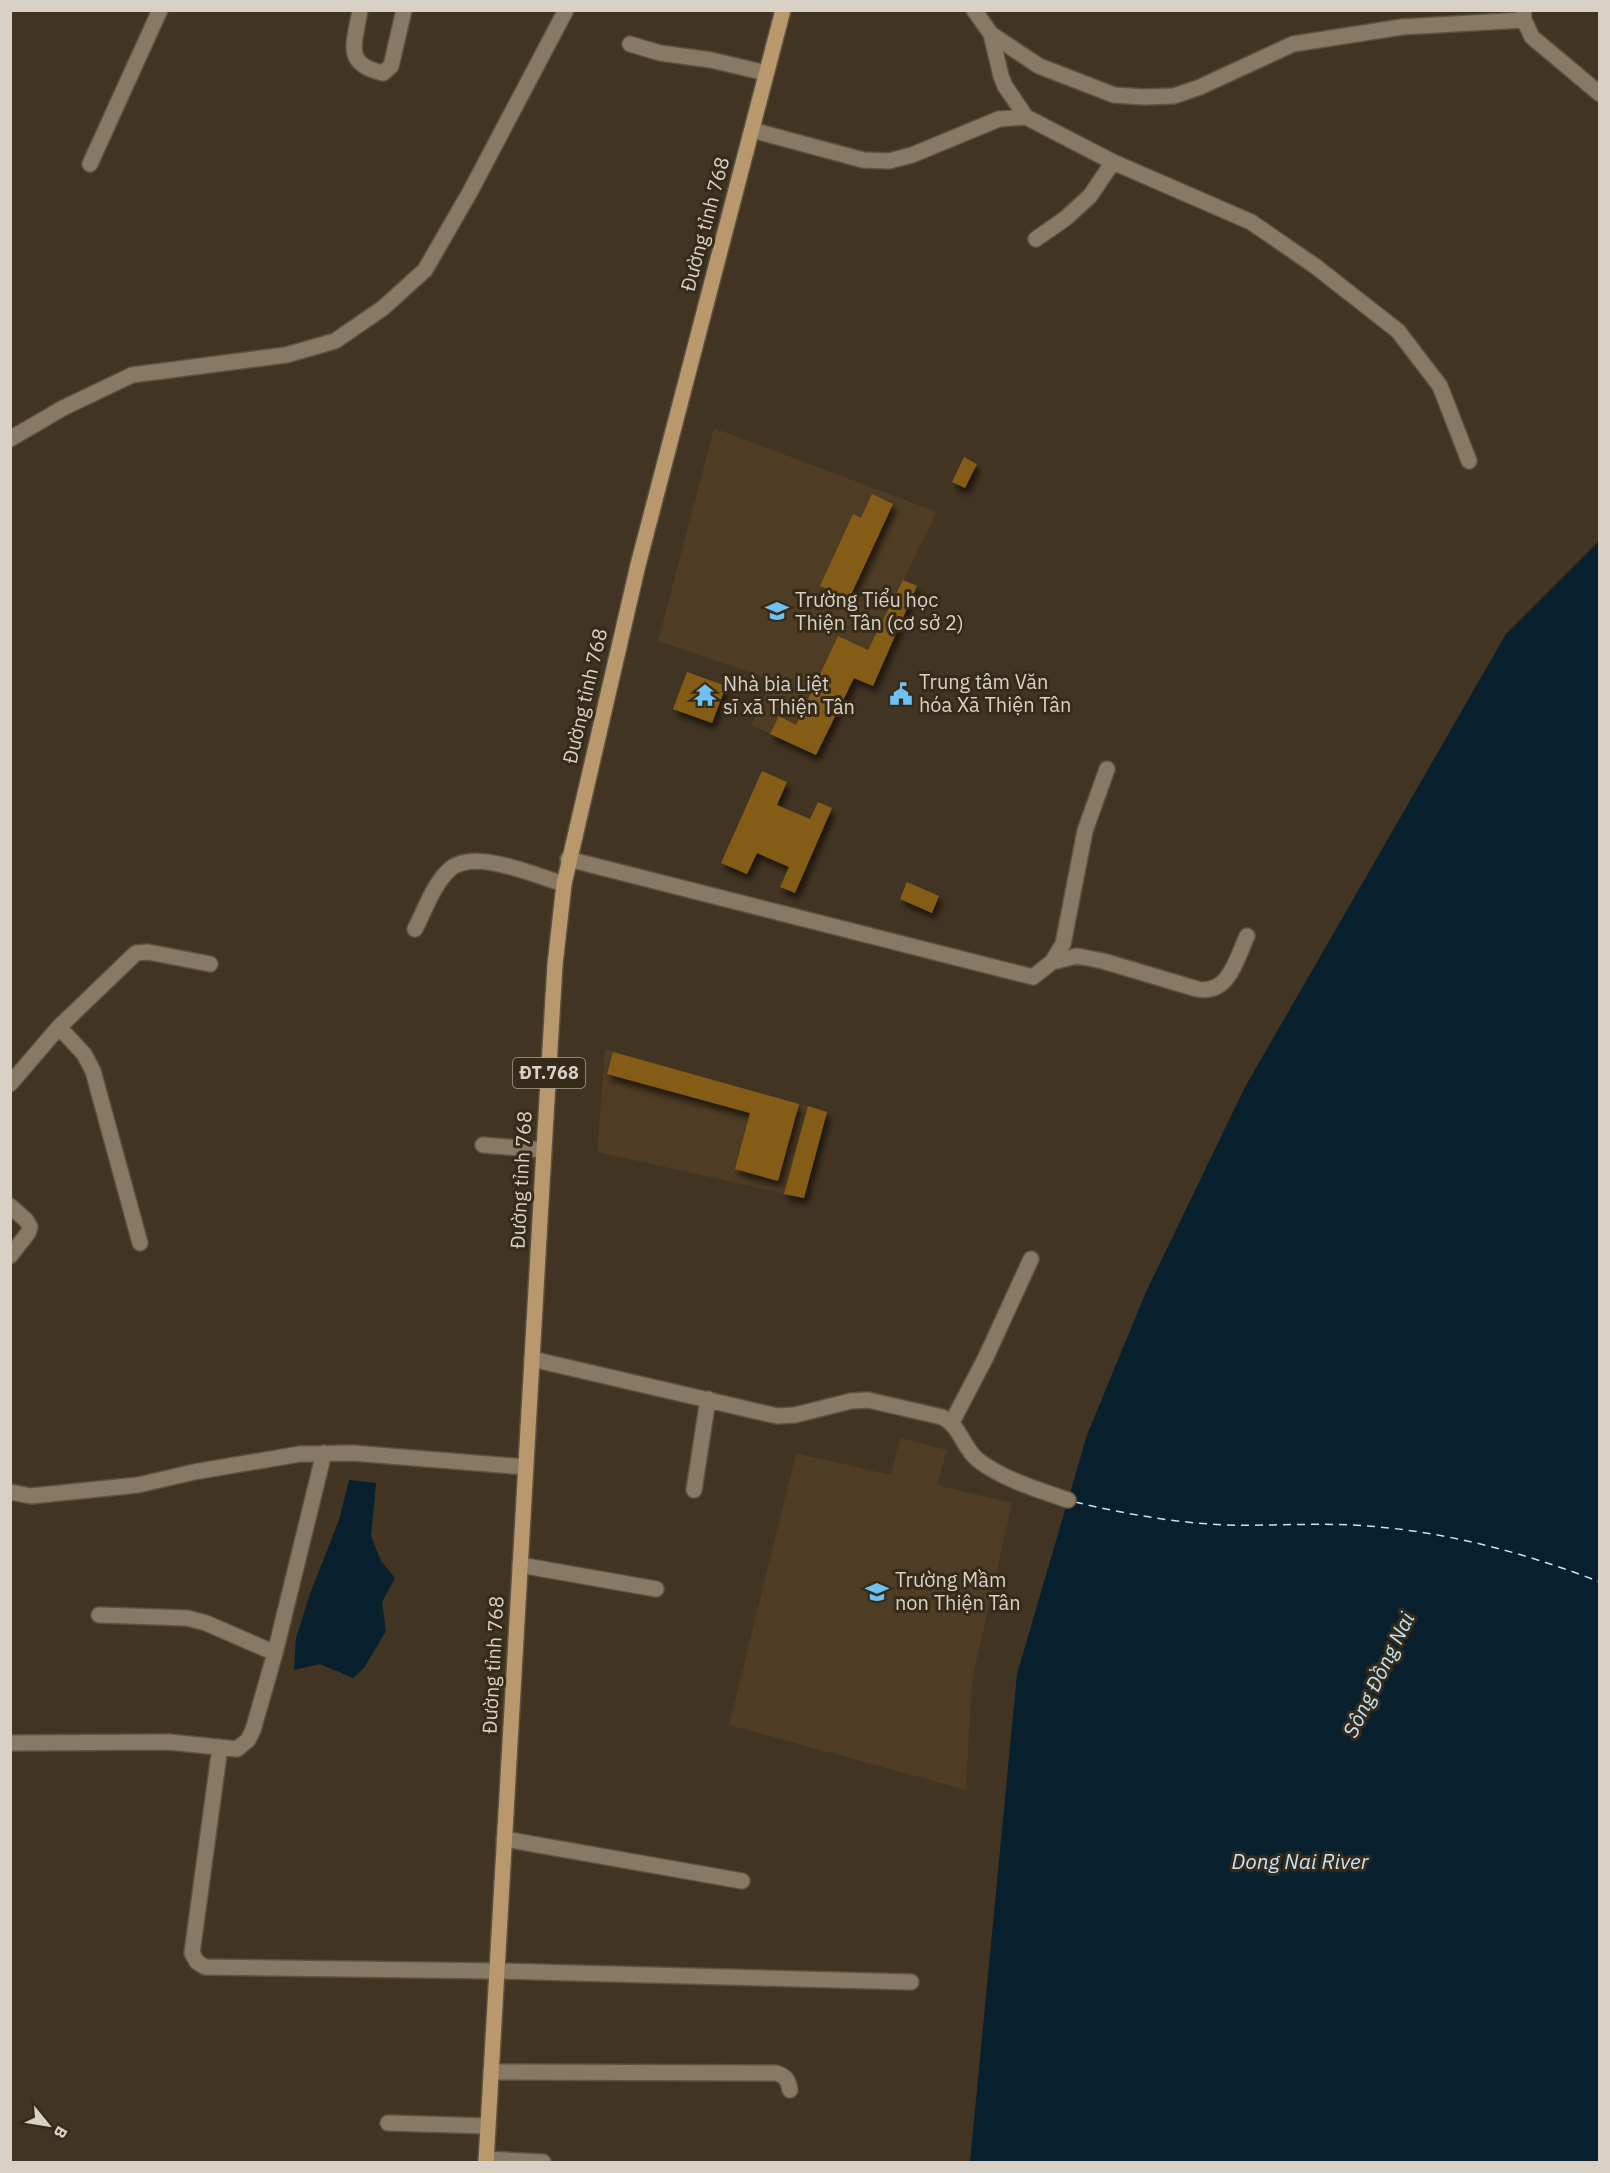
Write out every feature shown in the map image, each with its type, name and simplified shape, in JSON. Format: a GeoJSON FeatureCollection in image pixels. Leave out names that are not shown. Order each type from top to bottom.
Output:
{"type":"FeatureCollection","features":[{"type":"Feature","properties":{"kind":"main road","name":"Đường tỉnh 768"},"geometry":{"type":"LineString","coordinates":[[486,2161],[555,965],[564,884],[644,542],[783,10]]}},
{"type":"Feature","properties":{"kind":"street"},"geometry":{"type":"LineString","coordinates":[[90,164],[160,10]]}},
{"type":"Feature","properties":{"kind":"street"},"geometry":{"type":"LineString","coordinates":[[360,10],[353,50],[358,62],[366,69],[383,73],[391,66],[404,10]]}},
{"type":"Feature","properties":{"kind":"street"},"geometry":{"type":"LineString","coordinates":[[10,439],[63,408],[132,375],[286,355],[335,341],[383,308],[424,270],[470,192],[566,10]]}},
{"type":"Feature","properties":{"kind":"street"},"geometry":{"type":"LineString","coordinates":[[974,10],[991,34],[1039,66],[1114,95],[1144,97],[1174,96],[1200,87],[1293,44],[1402,27],[1524,15],[1532,37],[1599,94]]}},
{"type":"Feature","properties":{"kind":"street"},"geometry":{"type":"LineString","coordinates":[[991,34],[1005,86],[1026,117],[1113,162],[1251,222],[1315,266],[1398,331],[1440,386],[1469,461]]}},
{"type":"Feature","properties":{"kind":"street"},"geometry":{"type":"LineString","coordinates":[[630,44],[660,53],[711,60],[766,73]]}},
{"type":"Feature","properties":{"kind":"street"},"geometry":{"type":"LineString","coordinates":[[752,130],[863,160],[889,161],[912,155],[999,119],[1026,117]]}},
{"type":"Feature","properties":{"kind":"street"},"geometry":{"type":"LineString","coordinates":[[1035,239],[1066,219],[1090,196],[1113,162]]}},
{"type":"Feature","properties":{"kind":"street"},"geometry":{"type":"LineString","coordinates":[[1052,963],[1063,944],[1085,831],[1107,769]]}},
{"type":"Feature","properties":{"kind":"street"},"geometry":{"type":"LineString","coordinates":[[568,859],[1033,976],[1052,963],[1077,956],[1103,961],[1197,990],[1212,990],[1220,987],[1225,980],[1247,936]]}},
{"type":"Feature","properties":{"kind":"street"},"geometry":{"type":"LineString","coordinates":[[415,929],[437,887],[450,868],[470,861],[490,862],[564,884]]}},
{"type":"Feature","properties":{"kind":"street"},"geometry":{"type":"LineString","coordinates":[[10,1084],[59,1027],[136,953],[148,952],[210,964]]}},
{"type":"Feature","properties":{"kind":"street"},"geometry":{"type":"LineString","coordinates":[[59,1027],[84,1054],[93,1071],[140,1243]]}},
{"type":"Feature","properties":{"kind":"street"},"geometry":{"type":"LineString","coordinates":[[483,1145],[544,1150]]}},
{"type":"Feature","properties":{"kind":"street"},"geometry":{"type":"LineString","coordinates":[[10,1206],[26,1220],[30,1227],[10,1256]]}},
{"type":"Feature","properties":{"kind":"street"},"geometry":{"type":"LineString","coordinates":[[952,1422],[990,1348],[1031,1259]]}},
{"type":"Feature","properties":{"kind":"street"},"geometry":{"type":"LineString","coordinates":[[532,1359],[708,1398],[777,1416],[795,1415],[851,1401],[868,1400],[942,1418],[952,1422],[978,1459],[1005,1476],[1068,1500]]}},
{"type":"Feature","properties":{"kind":"street"},"geometry":{"type":"LineString","coordinates":[[694,1490],[708,1398]]}},
{"type":"Feature","properties":{"kind":"street"},"geometry":{"type":"LineString","coordinates":[[10,1743],[170,1742],[237,1749],[248,1740],[253,1730],[275,1653],[324,1453]]}},
{"type":"Feature","properties":{"kind":"street"},"geometry":{"type":"LineString","coordinates":[[10,1492],[31,1496],[138,1485],[206,1470],[300,1454],[352,1453],[525,1467]]}},
{"type":"Feature","properties":{"kind":"street"},"geometry":{"type":"LineString","coordinates":[[520,1565],[656,1589]]}},
{"type":"Feature","properties":{"kind":"street"},"geometry":{"type":"LineString","coordinates":[[99,1615],[187,1618],[206,1623],[275,1653]]}},
{"type":"Feature","properties":{"kind":"street"},"geometry":{"type":"LineString","coordinates":[[220,1747],[192,1953],[197,1962],[206,1967],[496,1971],[911,1982]]}},
{"type":"Feature","properties":{"kind":"street"},"geometry":{"type":"LineString","coordinates":[[504,1839],[742,1881]]}},
{"type":"Feature","properties":{"kind":"street"},"geometry":{"type":"LineString","coordinates":[[491,2072],[776,2073],[784,2075],[790,2090]]}},
{"type":"Feature","properties":{"kind":"street"},"geometry":{"type":"LineString","coordinates":[[388,2122],[488,2126]]}},
{"type":"Feature","properties":{"kind":"street"},"geometry":{"type":"LineString","coordinates":[[486,2161],[543,2163]]}},
{"type":"Feature","properties":{"kind":"shaded area","name":"Trường Tiểu học Thiện Tân (cơ sở 2)"},"geometry":{"type":"Polygon","coordinates":[[[714,428],[937,512],[816,755],[751,725],[772,680],[658,641],[714,428]]]}},
{"type":"Feature","properties":{"kind":"shaded area"},"geometry":{"type":"Polygon","coordinates":[[[605,1049],[827,1112],[804,1198],[597,1152],[605,1049]]]}},
{"type":"Feature","properties":{"kind":"shaded area","name":"Trường Mầm non Thiện Tân"},"geometry":{"type":"Polygon","coordinates":[[[900,1438],[947,1450],[937,1485],[1012,1503],[972,1681],[966,1790],[729,1725],[796,1453],[891,1475],[900,1438]]]}},
{"type":"Feature","properties":{"kind":"water","name":"Dong Nai River"},"geometry":{"type":"Polygon","coordinates":[[[1599,541],[1599,2162],[970,2162],[1017,1674],[1087,1435],[1146,1292],[1245,1087],[1506,634],[1599,541]]]}},
{"type":"Feature","properties":{"kind":"water"},"geometry":{"type":"Polygon","coordinates":[[[349,1480],[376,1483],[371,1536],[381,1561],[395,1578],[382,1602],[386,1631],[364,1668],[353,1678],[320,1664],[294,1670],[296,1638],[310,1594],[339,1520],[349,1480]]]}},
{"type":"Feature","properties":{"kind":"building"},"geometry":{"type":"Polygon","coordinates":[[[964,457],[977,464],[965,488],[952,482],[964,457]]]}},
{"type":"Feature","properties":{"kind":"building"},"geometry":{"type":"Polygon","coordinates":[[[872,494],[893,504],[849,599],[820,586],[853,514],[861,518],[872,494]]]}},
{"type":"Feature","properties":{"kind":"building"},"geometry":{"type":"Polygon","coordinates":[[[903,580],[917,586],[873,686],[854,678],[816,755],[770,734],[779,716],[796,725],[838,636],[868,650],[903,580]]]}},
{"type":"Feature","properties":{"kind":"building"},"geometry":{"type":"Polygon","coordinates":[[[687,672],[726,686],[712,723],[673,709],[687,672]]]}},
{"type":"Feature","properties":{"kind":"building"},"geometry":{"type":"Polygon","coordinates":[[[762,771],[787,782],[777,805],[810,819],[818,802],[832,808],[795,893],[780,887],[789,867],[757,853],[747,874],[721,863],[762,771]]]}},
{"type":"Feature","properties":{"kind":"building"},"geometry":{"type":"Polygon","coordinates":[[[907,882],[939,896],[932,913],[900,899],[907,882]]]}},
{"type":"Feature","properties":{"kind":"building"},"geometry":{"type":"Polygon","coordinates":[[[613,1052],[799,1104],[778,1181],[735,1169],[750,1113],[607,1074],[613,1052]]]}},
{"type":"Feature","properties":{"kind":"building"},"geometry":{"type":"Polygon","coordinates":[[[808,1106],[827,1112],[804,1198],[784,1194],[808,1106]]]}},
{"type":"Feature","properties":{"kind":"ferry route"},"geometry":{"type":"LineString","coordinates":[[1075,1502],[1151,1517],[1209,1524],[1351,1525],[1415,1531],[1509,1551],[1600,1582]]}},
{"type":"Feature","properties":{"kind":"place","name":"Trường Tiểu học Thiện Tân (cơ sở 2)"},"geometry":{"type":"Point","coordinates":[777,611]}},
{"type":"Feature","properties":{"kind":"place","name":"Trung tâm Văn hóa Xã Thiện Tân"},"geometry":{"type":"Point","coordinates":[901,694]}},
{"type":"Feature","properties":{"kind":"place","name":"Nhà bia Liệt sĩ xã Thiện Tân"},"geometry":{"type":"Point","coordinates":[705,695]}},
{"type":"Feature","properties":{"kind":"place","name":"Trường Mầm non Thiện Tân"},"geometry":{"type":"Point","coordinates":[877,1592]}},
{"type":"Feature","properties":{"kind":"water label","name":"Sông Đồng Nai"},"geometry":{"type":"Point","coordinates":[1379,1675]}}]}
